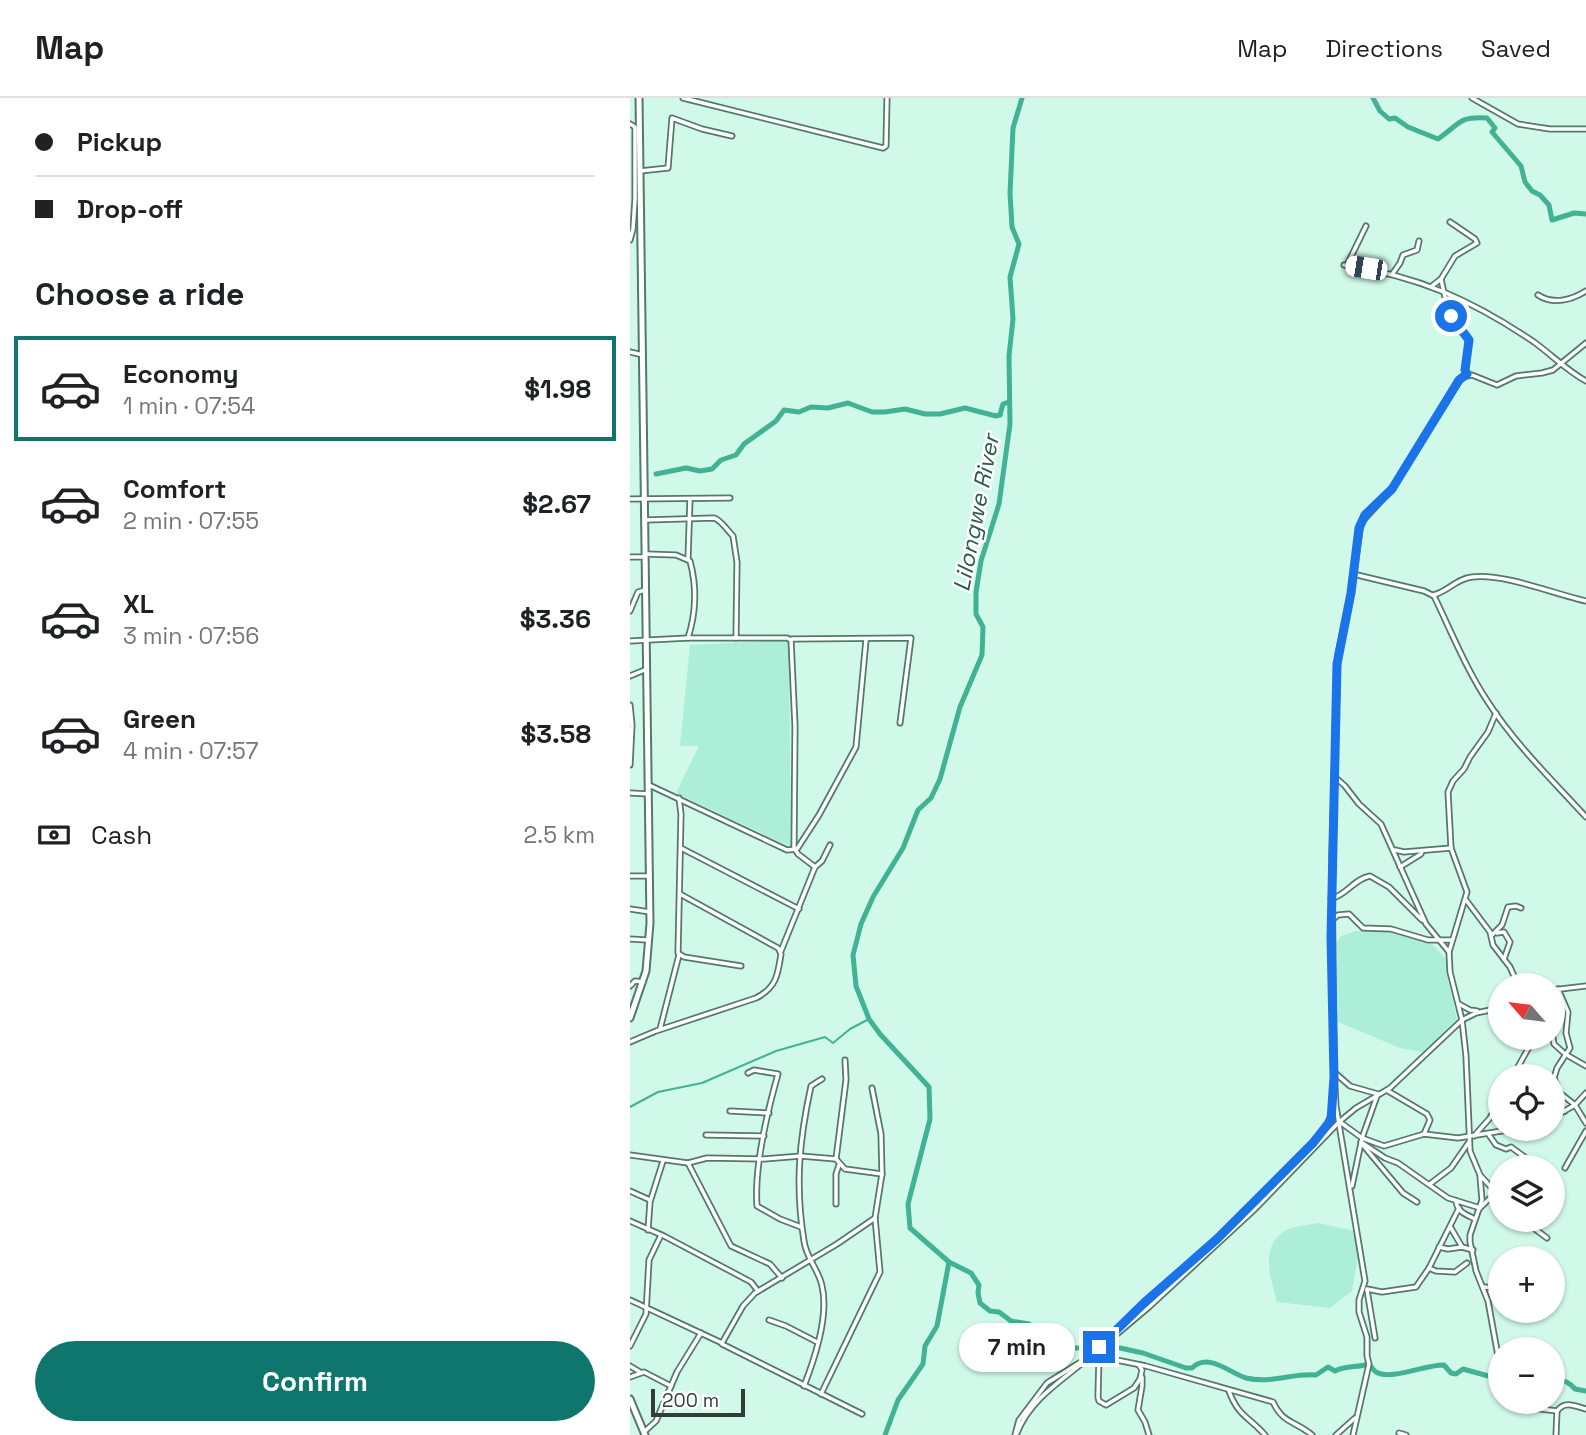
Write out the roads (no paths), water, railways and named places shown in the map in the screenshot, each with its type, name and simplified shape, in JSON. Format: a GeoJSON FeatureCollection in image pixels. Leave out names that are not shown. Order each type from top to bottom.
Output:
{"type":"FeatureCollection","features":[{"type":"Feature","properties":{"kind":"main road"},"geometry":{"type":"LineString","coordinates":[[630,1018],[643,982],[650,912],[643,355],[634,219],[640,171],[635,151],[639,98]]}},
{"type":"Feature","properties":{"kind":"main road"},"geometry":{"type":"LineString","coordinates":[[630,1399],[645,1434]]}},
{"type":"Feature","properties":{"kind":"street"},"geometry":{"type":"LineString","coordinates":[[683,98],[883,148],[886,146],[887,98]]}},
{"type":"Feature","properties":{"kind":"street"},"geometry":{"type":"LineString","coordinates":[[1472,98],[1518,124],[1550,129],[1586,130]]}},
{"type":"Feature","properties":{"kind":"street"},"geometry":{"type":"LineString","coordinates":[[640,171],[668,168],[672,118],[702,129],[732,135]]}},
{"type":"Feature","properties":{"kind":"street"},"geometry":{"type":"LineString","coordinates":[[630,124],[635,127],[636,183],[630,240]]}},
{"type":"Feature","properties":{"kind":"street"},"geometry":{"type":"LineString","coordinates":[[1432,286],[1441,279],[1455,256],[1477,243],[1450,222]]}},
{"type":"Feature","properties":{"kind":"street"},"geometry":{"type":"LineString","coordinates":[[1366,226],[1345,265],[1393,273],[1443,291],[1532,341],[1560,365],[1586,381]]}},
{"type":"Feature","properties":{"kind":"street"},"geometry":{"type":"LineString","coordinates":[[1393,273],[1401,263],[1403,255],[1418,250],[1419,241]]}},
{"type":"Feature","properties":{"kind":"street"},"geometry":{"type":"LineString","coordinates":[[1441,279],[1449,313],[1469,340],[1465,370],[1467,374]]}},
{"type":"Feature","properties":{"kind":"street"},"geometry":{"type":"LineString","coordinates":[[1538,295],[1552,302],[1575,298],[1586,291]]}},
{"type":"Feature","properties":{"kind":"street"},"geometry":{"type":"LineString","coordinates":[[1467,374],[1497,385],[1516,376],[1546,373],[1586,343]]}},
{"type":"Feature","properties":{"kind":"street"},"geometry":{"type":"LineString","coordinates":[[630,352],[643,355]]}},
{"type":"Feature","properties":{"kind":"street"},"geometry":{"type":"LineString","coordinates":[[1106,1341],[1144,1303],[1217,1239],[1324,1131],[1332,1113],[1334,1074],[1331,899],[1338,654],[1359,528],[1363,519],[1392,489],[1459,380],[1467,374]]}},
{"type":"Feature","properties":{"kind":"street"},"geometry":{"type":"LineString","coordinates":[[630,499],[730,498]]}},
{"type":"Feature","properties":{"kind":"street"},"geometry":{"type":"LineString","coordinates":[[688,638],[694,620],[695,588],[688,559],[690,499]]}},
{"type":"Feature","properties":{"kind":"street"},"geometry":{"type":"LineString","coordinates":[[645,520],[718,518],[733,536],[737,562],[736,638]]}},
{"type":"Feature","properties":{"kind":"street"},"geometry":{"type":"LineString","coordinates":[[630,557],[676,555],[688,559]]}},
{"type":"Feature","properties":{"kind":"street"},"geometry":{"type":"LineString","coordinates":[[1353,574],[1433,595],[1457,581],[1479,577],[1507,580],[1586,601]]}},
{"type":"Feature","properties":{"kind":"street"},"geometry":{"type":"LineString","coordinates":[[630,611],[638,592],[646,590]]}},
{"type":"Feature","properties":{"kind":"street"},"geometry":{"type":"LineString","coordinates":[[1433,595],[1477,685],[1496,713],[1517,741],[1586,817]]}},
{"type":"Feature","properties":{"kind":"street"},"geometry":{"type":"LineString","coordinates":[[630,641],[688,638],[866,640],[908,637],[912,640],[900,723]]}},
{"type":"Feature","properties":{"kind":"street"},"geometry":{"type":"LineString","coordinates":[[790,639],[795,726],[795,850],[815,867]]}},
{"type":"Feature","properties":{"kind":"street"},"geometry":{"type":"LineString","coordinates":[[649,785],[762,839],[790,851],[795,850],[805,839],[856,747],[866,640]]}},
{"type":"Feature","properties":{"kind":"street"},"geometry":{"type":"LineString","coordinates":[[630,676],[647,669]]}},
{"type":"Feature","properties":{"kind":"street"},"geometry":{"type":"LineString","coordinates":[[630,705],[630,765]]}},
{"type":"Feature","properties":{"kind":"street"},"geometry":{"type":"LineString","coordinates":[[1488,1184],[1473,1163],[1470,1093],[1462,1020],[1450,972],[1449,952],[1466,900],[1466,887],[1451,848],[1448,792],[1486,735],[1496,713]]}},
{"type":"Feature","properties":{"kind":"street"},"geometry":{"type":"LineString","coordinates":[[1335,777],[1359,804],[1378,820],[1426,925]]}},
{"type":"Feature","properties":{"kind":"street"},"geometry":{"type":"LineString","coordinates":[[630,793],[649,794]]}},
{"type":"Feature","properties":{"kind":"street"},"geometry":{"type":"LineString","coordinates":[[660,1029],[679,955],[679,798]]}},
{"type":"Feature","properties":{"kind":"street"},"geometry":{"type":"LineString","coordinates":[[630,1042],[768,992],[775,981],[781,951],[815,867],[822,861],[830,845]]}},
{"type":"Feature","properties":{"kind":"street"},"geometry":{"type":"LineString","coordinates":[[681,848],[799,909]]}},
{"type":"Feature","properties":{"kind":"street"},"geometry":{"type":"LineString","coordinates":[[1393,849],[1404,852],[1451,848]]}},
{"type":"Feature","properties":{"kind":"street"},"geometry":{"type":"LineString","coordinates":[[1400,867],[1422,851]]}},
{"type":"Feature","properties":{"kind":"street"},"geometry":{"type":"LineString","coordinates":[[630,876],[650,876]]}},
{"type":"Feature","properties":{"kind":"street"},"geometry":{"type":"LineString","coordinates":[[1331,899],[1348,891],[1360,878],[1370,876],[1389,887],[1449,952]]}},
{"type":"Feature","properties":{"kind":"street"},"geometry":{"type":"LineString","coordinates":[[680,894],[781,951]]}},
{"type":"Feature","properties":{"kind":"street"},"geometry":{"type":"LineString","coordinates":[[1466,900],[1494,934]]}},
{"type":"Feature","properties":{"kind":"street"},"geometry":{"type":"LineString","coordinates":[[1512,973],[1493,945],[1494,934],[1502,925],[1508,907],[1521,908]]}},
{"type":"Feature","properties":{"kind":"street"},"geometry":{"type":"LineString","coordinates":[[630,909],[650,912]]}},
{"type":"Feature","properties":{"kind":"street"},"geometry":{"type":"LineString","coordinates":[[1332,920],[1338,915],[1349,914],[1363,928],[1391,929],[1428,940],[1452,940]]}},
{"type":"Feature","properties":{"kind":"street"},"geometry":{"type":"LineString","coordinates":[[1494,934],[1504,932],[1510,943],[1504,959]]}},
{"type":"Feature","properties":{"kind":"street"},"geometry":{"type":"LineString","coordinates":[[630,939],[649,940]]}},
{"type":"Feature","properties":{"kind":"street"},"geometry":{"type":"LineString","coordinates":[[679,955],[740,966]]}},
{"type":"Feature","properties":{"kind":"street"},"geometry":{"type":"LineString","coordinates":[[630,986],[635,981],[643,982]]}},
{"type":"Feature","properties":{"kind":"street"},"geometry":{"type":"LineString","coordinates":[[1565,988],[1586,986]]}},
{"type":"Feature","properties":{"kind":"street"},"geometry":{"type":"LineString","coordinates":[[1458,1002],[1470,1010],[1482,1012]]}},
{"type":"Feature","properties":{"kind":"street"},"geometry":{"type":"LineString","coordinates":[[1565,1005],[1568,1012],[1566,1033],[1570,1048],[1564,1054],[1554,1078],[1560,1093],[1575,1105],[1586,1123]]}},
{"type":"Feature","properties":{"kind":"street"},"geometry":{"type":"LineString","coordinates":[[1015,1435],[1035,1404],[1192,1268],[1254,1210],[1339,1122],[1378,1094],[1387,1091],[1462,1020],[1488,1011]]}},
{"type":"Feature","properties":{"kind":"street"},"geometry":{"type":"LineString","coordinates":[[1560,1050],[1586,1066]]}},
{"type":"Feature","properties":{"kind":"street"},"geometry":{"type":"LineString","coordinates":[[845,1060],[846,1080],[836,1159],[839,1165],[853,1171],[882,1174]]}},
{"type":"Feature","properties":{"kind":"street"},"geometry":{"type":"LineString","coordinates":[[748,1073],[754,1070],[777,1073],[764,1136],[757,1206],[802,1227]]}},
{"type":"Feature","properties":{"kind":"street"},"geometry":{"type":"LineString","coordinates":[[1334,1074],[1350,1086],[1378,1094]]}},
{"type":"Feature","properties":{"kind":"street"},"geometry":{"type":"LineString","coordinates":[[1334,1074],[1339,1122],[1375,1338]]}},
{"type":"Feature","properties":{"kind":"street"},"geometry":{"type":"LineString","coordinates":[[804,1386],[824,1319],[823,1288],[809,1259],[802,1227],[797,1187],[798,1157],[811,1086],[822,1079]]}},
{"type":"Feature","properties":{"kind":"street"},"geometry":{"type":"LineString","coordinates":[[821,1394],[879,1276],[881,1259],[875,1218],[882,1174],[881,1129],[872,1088]]}},
{"type":"Feature","properties":{"kind":"street"},"geometry":{"type":"LineString","coordinates":[[1387,1091],[1427,1114],[1430,1120],[1424,1134]]}},
{"type":"Feature","properties":{"kind":"street"},"geometry":{"type":"LineString","coordinates":[[1565,1111],[1586,1093]]}},
{"type":"Feature","properties":{"kind":"street"},"geometry":{"type":"LineString","coordinates":[[1352,1193],[1362,1140],[1378,1094]]}},
{"type":"Feature","properties":{"kind":"street"},"geometry":{"type":"LineString","coordinates":[[730,1111],[769,1113]]}},
{"type":"Feature","properties":{"kind":"street"},"geometry":{"type":"LineString","coordinates":[[1428,1184],[1435,1182],[1451,1168],[1470,1139],[1488,1120]]}},
{"type":"Feature","properties":{"kind":"street"},"geometry":{"type":"LineString","coordinates":[[1339,1122],[1385,1158],[1398,1163],[1456,1201],[1480,1208]]}},
{"type":"Feature","properties":{"kind":"street"},"geometry":{"type":"LineString","coordinates":[[1565,1168],[1586,1131]]}},
{"type":"Feature","properties":{"kind":"street"},"geometry":{"type":"LineString","coordinates":[[1362,1140],[1384,1146],[1424,1134],[1470,1139],[1488,1135]]}},
{"type":"Feature","properties":{"kind":"street"},"geometry":{"type":"LineString","coordinates":[[706,1135],[764,1136]]}},
{"type":"Feature","properties":{"kind":"street"},"geometry":{"type":"LineString","coordinates":[[1362,1140],[1399,1189],[1417,1202]]}},
{"type":"Feature","properties":{"kind":"street"},"geometry":{"type":"LineString","coordinates":[[1493,1141],[1506,1149],[1511,1147],[1522,1155]]}},
{"type":"Feature","properties":{"kind":"street"},"geometry":{"type":"LineString","coordinates":[[630,1155],[688,1163],[701,1158],[836,1159]]}},
{"type":"Feature","properties":{"kind":"street"},"geometry":{"type":"LineString","coordinates":[[648,1230],[650,1200],[663,1161]]}},
{"type":"Feature","properties":{"kind":"street"},"geometry":{"type":"LineString","coordinates":[[688,1163],[732,1246],[765,1261],[782,1278]]}},
{"type":"Feature","properties":{"kind":"street"},"geometry":{"type":"LineString","coordinates":[[836,1204],[836,1174],[839,1165]]}},
{"type":"Feature","properties":{"kind":"street"},"geometry":{"type":"LineString","coordinates":[[1480,1175],[1480,1208]]}},
{"type":"Feature","properties":{"kind":"street"},"geometry":{"type":"LineString","coordinates":[[630,1191],[650,1200]]}},
{"type":"Feature","properties":{"kind":"street"},"geometry":{"type":"LineString","coordinates":[[1488,1200],[1480,1208],[1470,1235],[1476,1271],[1489,1301],[1495,1337]]}},
{"type":"Feature","properties":{"kind":"street"},"geometry":{"type":"LineString","coordinates":[[1456,1201],[1459,1209],[1475,1219]]}},
{"type":"Feature","properties":{"kind":"street"},"geometry":{"type":"LineString","coordinates":[[1367,1289],[1382,1292],[1413,1289],[1429,1268],[1459,1209]]}},
{"type":"Feature","properties":{"kind":"street"},"geometry":{"type":"LineString","coordinates":[[720,1343],[724,1342],[743,1306],[758,1291],[875,1218]]}},
{"type":"Feature","properties":{"kind":"street"},"geometry":{"type":"LineString","coordinates":[[630,1221],[751,1282],[758,1291]]}},
{"type":"Feature","properties":{"kind":"street"},"geometry":{"type":"LineString","coordinates":[[1451,1227],[1462,1247]]}},
{"type":"Feature","properties":{"kind":"street"},"geometry":{"type":"LineString","coordinates":[[1539,1232],[1547,1238]]}},
{"type":"Feature","properties":{"kind":"street"},"geometry":{"type":"LineString","coordinates":[[630,1346],[648,1308],[649,1258],[661,1235]]}},
{"type":"Feature","properties":{"kind":"street"},"geometry":{"type":"LineString","coordinates":[[1438,1247],[1473,1250]]}},
{"type":"Feature","properties":{"kind":"street"},"geometry":{"type":"LineString","coordinates":[[1429,1268],[1455,1272],[1466,1263]]}},
{"type":"Feature","properties":{"kind":"street"},"geometry":{"type":"LineString","coordinates":[[1353,1435],[1369,1364],[1367,1337],[1359,1312],[1359,1300],[1365,1281]]}},
{"type":"Feature","properties":{"kind":"street"},"geometry":{"type":"LineString","coordinates":[[1483,1287],[1488,1287]]}},
{"type":"Feature","properties":{"kind":"street"},"geometry":{"type":"LineString","coordinates":[[630,1300],[862,1413]]}},
{"type":"Feature","properties":{"kind":"street"},"geometry":{"type":"LineString","coordinates":[[769,1320],[817,1342]]}},
{"type":"Feature","properties":{"kind":"street"},"geometry":{"type":"LineString","coordinates":[[645,1434],[656,1421],[690,1349],[701,1334]]}},
{"type":"Feature","properties":{"kind":"street"},"geometry":{"type":"LineString","coordinates":[[1091,1354],[1273,1402],[1276,1410],[1289,1422],[1312,1435]]}},
{"type":"Feature","properties":{"kind":"street"},"geometry":{"type":"LineString","coordinates":[[1099,1356],[1098,1397],[1099,1401],[1106,1405],[1134,1388],[1142,1375]]}},
{"type":"Feature","properties":{"kind":"street"},"geometry":{"type":"LineString","coordinates":[[1138,1365],[1142,1370],[1138,1410],[1149,1435]]}},
{"type":"Feature","properties":{"kind":"street"},"geometry":{"type":"LineString","coordinates":[[630,1366],[671,1386]]}},
{"type":"Feature","properties":{"kind":"street"},"geometry":{"type":"LineString","coordinates":[[630,1377],[640,1372]]}},
{"type":"Feature","properties":{"kind":"street"},"geometry":{"type":"LineString","coordinates":[[1228,1389],[1238,1411],[1265,1435]]}},
{"type":"Feature","properties":{"kind":"street"},"geometry":{"type":"LineString","coordinates":[[1565,1405],[1586,1409]]}},
{"type":"Feature","properties":{"kind":"street"},"geometry":{"type":"LineString","coordinates":[[1556,1435],[1557,1414]]}},
{"type":"Feature","properties":{"kind":"street"},"geometry":{"type":"LineString","coordinates":[[1336,1435],[1356,1416]]}},
{"type":"Feature","properties":{"kind":"street"},"geometry":{"type":"LineString","coordinates":[[1399,1433],[1406,1435]]}},
{"type":"Feature","properties":{"kind":"waterway","name":"Lilongwe River"},"geometry":{"type":"LineString","coordinates":[[885,1435],[898,1400],[923,1364],[925,1346],[937,1326],[949,1262],[910,1228],[908,1204],[930,1119],[929,1087],[869,1019],[856,986],[853,955],[861,924],[873,897],[903,848],[918,810],[931,798],[940,779],[960,707],[982,655],[983,627],[976,614],[976,592],[981,561],[999,504],[1010,424],[1009,356],[1013,319],[1010,277],[1019,244],[1012,227],[1010,193],[1013,128],[1022,98]]}},
{"type":"Feature","properties":{"kind":"waterway"},"geometry":{"type":"LineString","coordinates":[[1373,98],[1380,111],[1389,119],[1395,118],[1408,127],[1438,139],[1465,120],[1487,118],[1495,128],[1492,132],[1521,166],[1525,182],[1549,205],[1552,220],[1574,213],[1586,214]]}},
{"type":"Feature","properties":{"kind":"waterway"},"geometry":{"type":"LineString","coordinates":[[656,474],[686,468],[700,471],[712,469],[721,460],[736,455],[744,444],[776,421],[784,410],[799,412],[811,407],[828,408],[848,403],[872,412],[905,409],[925,414],[940,414],[965,408],[996,416],[1000,415],[1003,404],[1009,402]]}},
{"type":"Feature","properties":{"kind":"waterway"},"geometry":{"type":"LineString","coordinates":[[630,1107],[658,1092],[702,1083],[776,1051],[825,1037],[833,1043],[850,1029],[869,1019]]}},
{"type":"Feature","properties":{"kind":"waterway"},"geometry":{"type":"LineString","coordinates":[[949,1262],[971,1273],[979,1285],[980,1303],[990,1311],[999,1312],[1011,1321],[1029,1324],[1061,1348],[1120,1348],[1186,1368],[1205,1362],[1212,1363],[1255,1380],[1316,1375],[1328,1367],[1335,1371],[1369,1364],[1376,1372],[1391,1375],[1444,1365],[1451,1373],[1456,1374],[1463,1369],[1488,1376]]}},
{"type":"Feature","properties":{"kind":"waterway"},"geometry":{"type":"LineString","coordinates":[[1565,1382],[1575,1389],[1586,1391]]}}]}
